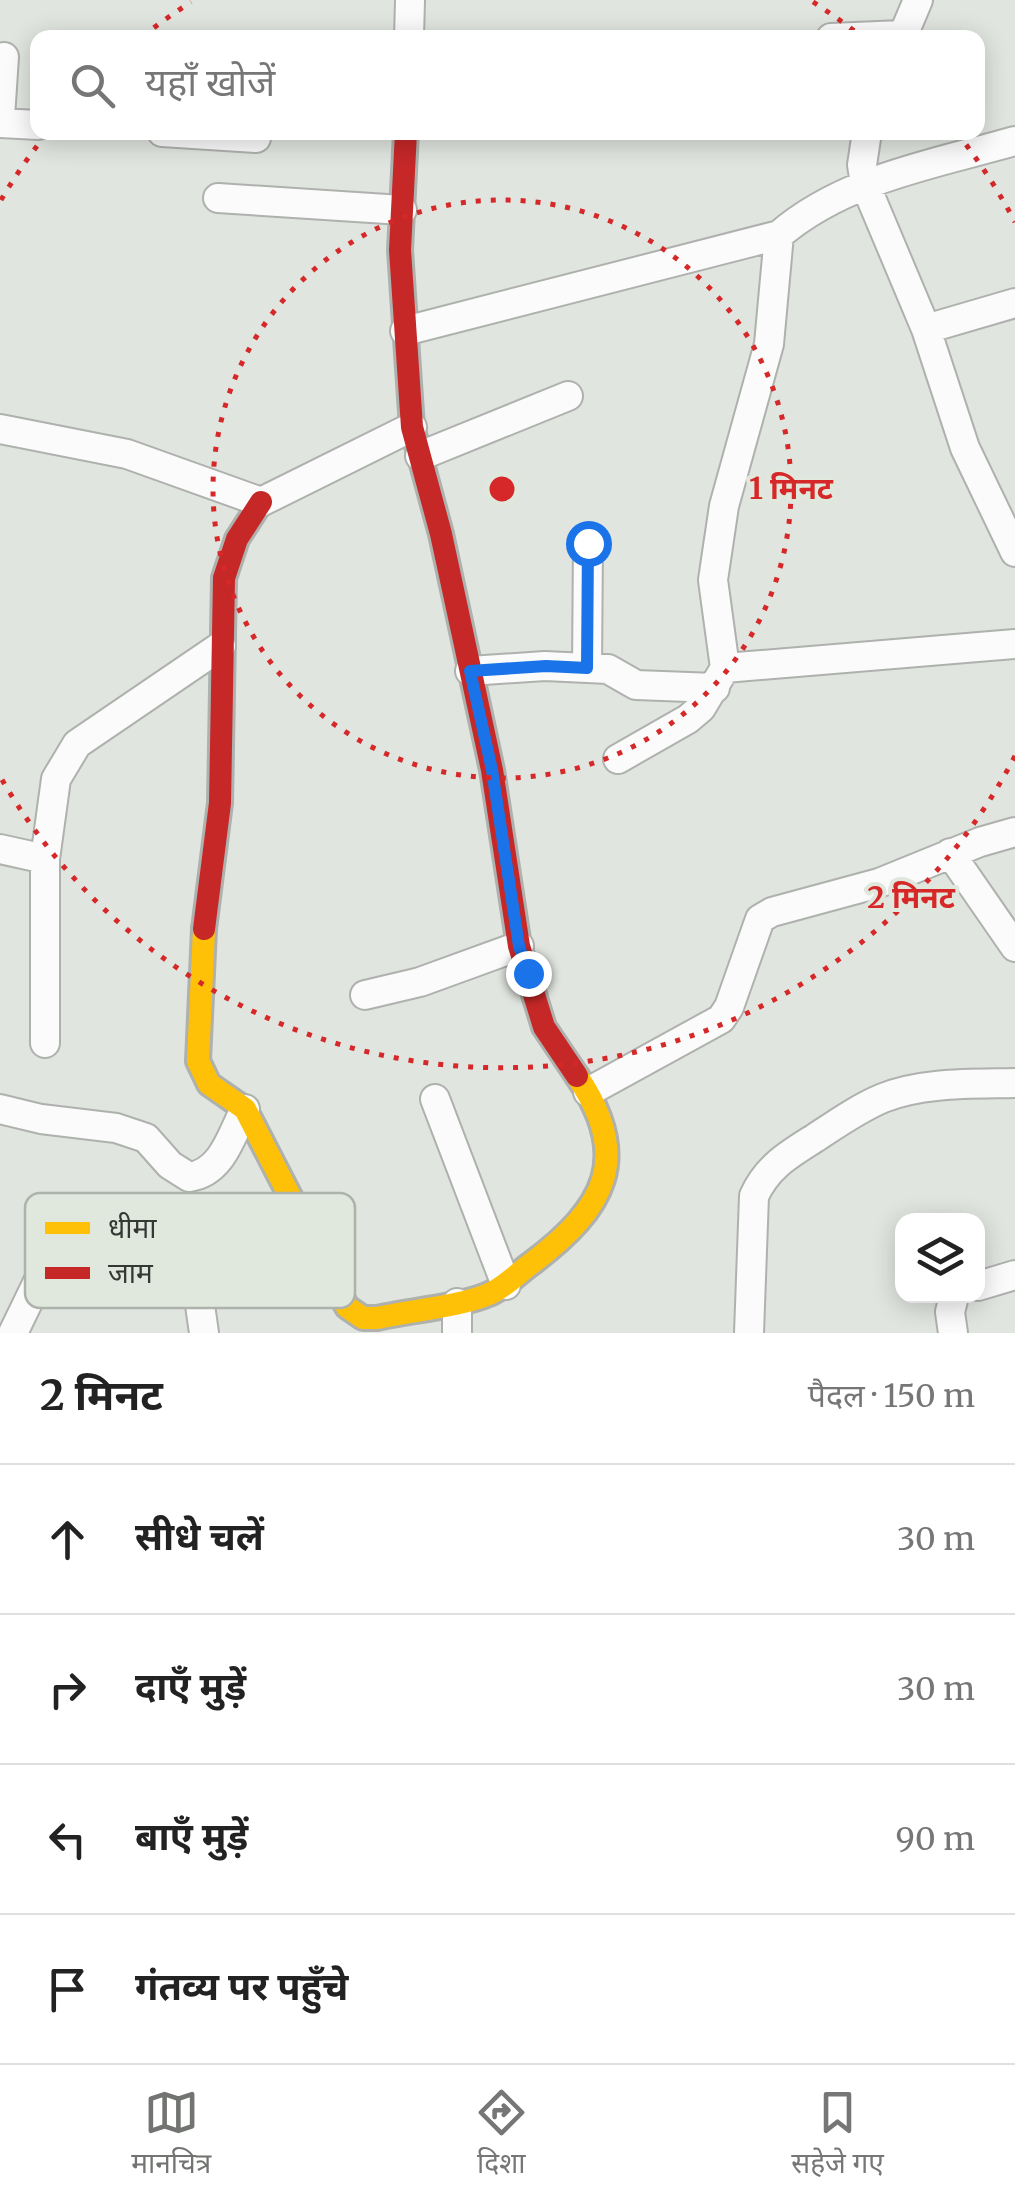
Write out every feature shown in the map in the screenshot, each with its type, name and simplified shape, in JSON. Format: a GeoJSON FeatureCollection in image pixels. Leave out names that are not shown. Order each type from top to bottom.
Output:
{"type":"FeatureCollection","features":[{"type":"Feature","properties":{"kind":"street"},"geometry":{"type":"LineString","coordinates":[[410,0],[410,30]]}},
{"type":"Feature","properties":{"kind":"street"},"geometry":{"type":"LineString","coordinates":[[905,30],[918,0]]}},
{"type":"Feature","properties":{"kind":"street"},"geometry":{"type":"LineString","coordinates":[[4,57],[0,120],[30,124]]}},
{"type":"Feature","properties":{"kind":"street"},"geometry":{"type":"LineString","coordinates":[[359,1325],[491,1294],[506,1285],[558,1242],[597,1196],[608,1168],[608,1140],[588,1092],[544,1027],[519,946],[492,770],[441,534],[412,426],[400,250],[406,140]]}},
{"type":"Feature","properties":{"kind":"street"},"geometry":{"type":"LineString","coordinates":[[866,140],[862,165],[866,184],[926,329],[965,448],[1015,552]]}},
{"type":"Feature","properties":{"kind":"street"},"geometry":{"type":"LineString","coordinates":[[406,331],[779,235],[818,206],[866,184],[1015,141]]}},
{"type":"Feature","properties":{"kind":"street"},"geometry":{"type":"LineString","coordinates":[[218,198],[402,210]]}},
{"type":"Feature","properties":{"kind":"street"},"geometry":{"type":"LineString","coordinates":[[618,759],[702,708],[720,678],[713,580],[724,506],[769,344],[779,235]]}},
{"type":"Feature","properties":{"kind":"street"},"geometry":{"type":"LineString","coordinates":[[926,329],[1015,302]]}},
{"type":"Feature","properties":{"kind":"street"},"geometry":{"type":"LineString","coordinates":[[420,456],[568,396]]}},
{"type":"Feature","properties":{"kind":"street"},"geometry":{"type":"LineString","coordinates":[[289,1193],[245,1109],[210,1084],[198,1061],[204,917],[220,803],[224,578],[237,539],[261,502],[412,426]]}},
{"type":"Feature","properties":{"kind":"street"},"geometry":{"type":"LineString","coordinates":[[0,429],[127,454],[261,502]]}},
{"type":"Feature","properties":{"kind":"street"},"geometry":{"type":"LineString","coordinates":[[587,668],[588,543]]}},
{"type":"Feature","properties":{"kind":"street"},"geometry":{"type":"LineString","coordinates":[[470,671],[546,666],[587,668],[608,670],[636,685],[1015,644]]}},
{"type":"Feature","properties":{"kind":"street"},"geometry":{"type":"LineString","coordinates":[[45,1043],[45,858],[56,779],[77,744],[221,646]]}},
{"type":"Feature","properties":{"kind":"street"},"geometry":{"type":"LineString","coordinates":[[588,1092],[721,1019],[729,1008],[760,919],[772,912],[879,883],[950,853],[1015,832]]}},
{"type":"Feature","properties":{"kind":"street"},"geometry":{"type":"LineString","coordinates":[[0,850],[45,858]]}},
{"type":"Feature","properties":{"kind":"street"},"geometry":{"type":"LineString","coordinates":[[950,853],[1015,947]]}},
{"type":"Feature","properties":{"kind":"street"},"geometry":{"type":"LineString","coordinates":[[366,995],[420,982],[519,946]]}},
{"type":"Feature","properties":{"kind":"street"},"geometry":{"type":"LineString","coordinates":[[749,1333],[754,1196],[763,1176],[780,1160],[884,1098],[944,1085],[1015,1083]]}},
{"type":"Feature","properties":{"kind":"street"},"geometry":{"type":"LineString","coordinates":[[436,1100],[506,1285]]}},
{"type":"Feature","properties":{"kind":"street"},"geometry":{"type":"LineString","coordinates":[[0,1109],[41,1119],[116,1128],[146,1138],[170,1165],[189,1177],[206,1173],[218,1162],[245,1109]]}},
{"type":"Feature","properties":{"kind":"street"},"geometry":{"type":"LineString","coordinates":[[985,1284],[1015,1276]]}},
{"type":"Feature","properties":{"kind":"street"},"geometry":{"type":"LineString","coordinates":[[456,1303],[457,1333]]}},
{"type":"Feature","properties":{"kind":"street"},"geometry":{"type":"LineString","coordinates":[[952,1303],[953,1333]]}},
{"type":"Feature","properties":{"kind":"street"},"geometry":{"type":"LineString","coordinates":[[13,1333],[26,1308]]}},
{"type":"Feature","properties":{"kind":"street"},"geometry":{"type":"LineString","coordinates":[[200,1308],[204,1333]]}},
{"type":"Feature","properties":{"kind":"traffic: slow"},"geometry":{"type":"LineString","coordinates":[[204,929],[198,1061],[209,1084],[245,1109],[288,1193]]}},
{"type":"Feature","properties":{"kind":"traffic: slow"},"geometry":{"type":"LineString","coordinates":[[348,1308],[363,1318],[377,1318],[489,1294],[557,1243],[578,1222],[603,1180],[607,1157],[604,1132],[577,1076]]}},
{"type":"Feature","properties":{"kind":"traffic: jam"},"geometry":{"type":"LineString","coordinates":[[406,140],[400,250],[412,427],[441,534],[492,770],[519,946],[544,1027],[577,1076]]}},
{"type":"Feature","properties":{"kind":"traffic: jam"},"geometry":{"type":"LineString","coordinates":[[204,929],[220,803],[224,578],[237,539],[261,502]]}},
{"type":"Feature","properties":{"kind":"route"},"geometry":{"type":"LineString","coordinates":[[528,973],[519,946],[492,770],[470,671],[546,666],[587,668],[588,543]]}}]}
